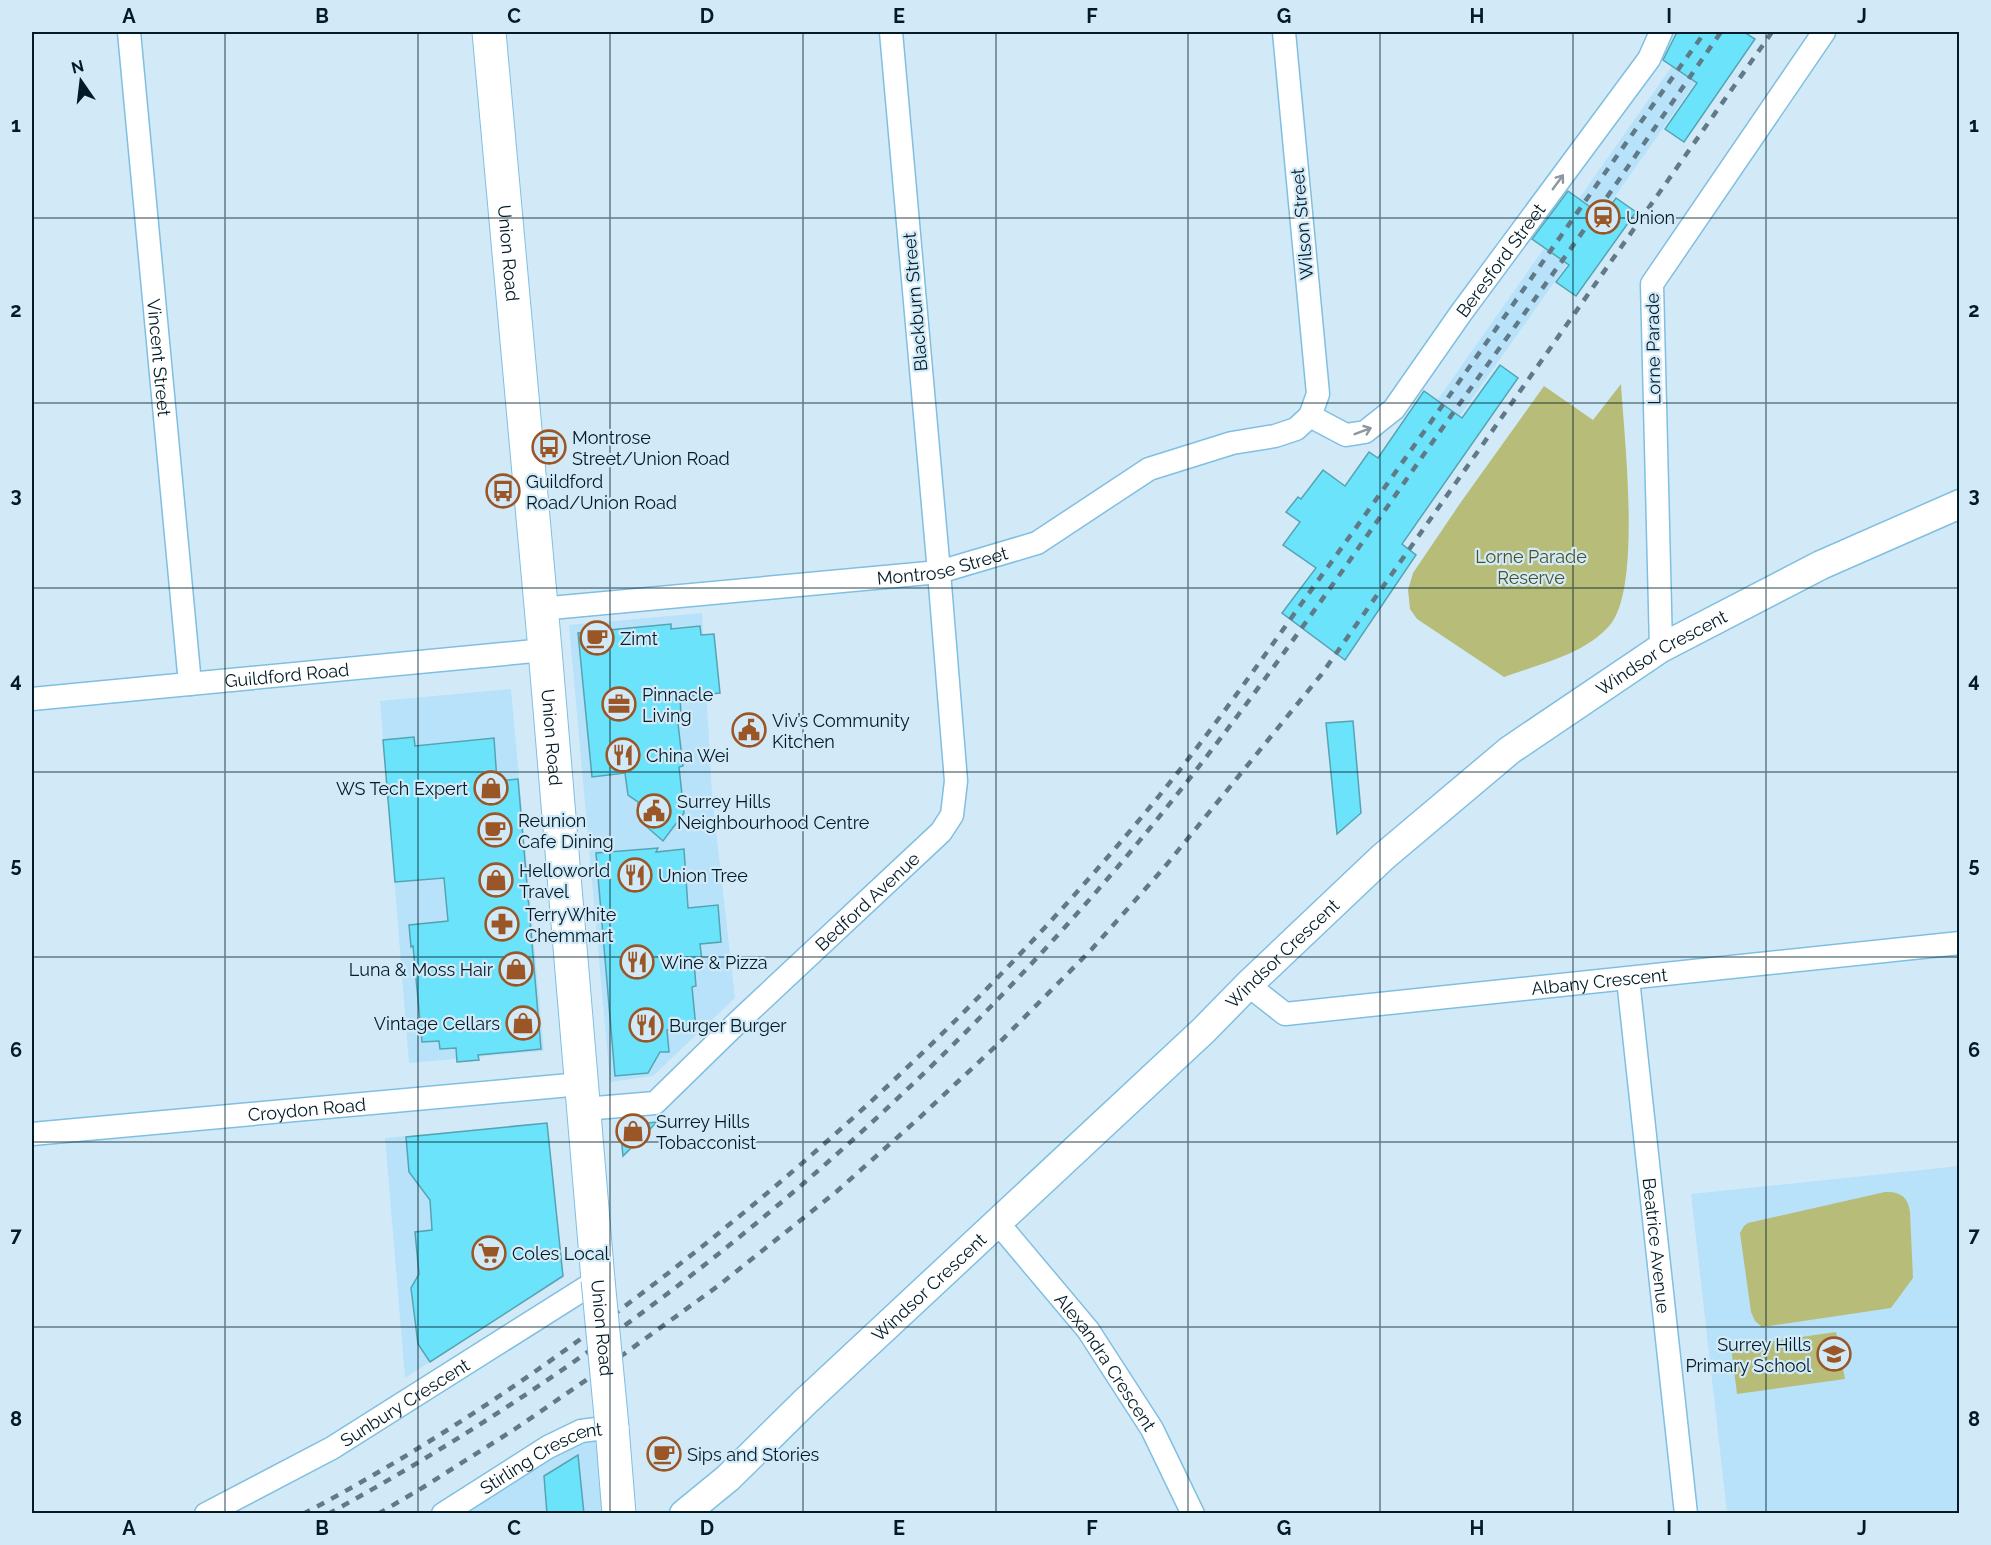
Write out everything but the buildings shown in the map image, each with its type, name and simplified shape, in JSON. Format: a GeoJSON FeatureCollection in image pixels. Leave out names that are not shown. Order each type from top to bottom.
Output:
{"type":"FeatureCollection","features":[{"type":"Feature","properties":{"kind":"main road","name":"Union Road"},"geometry":{"type":"LineString","coordinates":[[489,32],[619,1514]]}},
{"type":"Feature","properties":{"kind":"street","name":"Vincent Street"},"geometry":{"type":"LineString","coordinates":[[129,32],[190,684]]}},
{"type":"Feature","properties":{"kind":"street","name":"Blackburn Street"},"geometry":{"type":"LineString","coordinates":[[891,32],[939,572]]}},
{"type":"Feature","properties":{"kind":"street","name":"Wilson Street"},"geometry":{"type":"LineString","coordinates":[[1284,32],[1317,394],[1310,416]]}},
{"type":"Feature","properties":{"kind":"street","name":"Beresford Street"},"geometry":{"type":"LineString","coordinates":[[1310,416],[1346,435],[1365,432],[1394,409],[1649,59],[1661,32]]}},
{"type":"Feature","properties":{"kind":"street","name":"Lorne Parade"},"geometry":{"type":"LineString","coordinates":[[1661,648],[1652,284],[1824,32]]}},
{"type":"Feature","properties":{"kind":"street","name":"Montrose Street"},"geometry":{"type":"LineString","coordinates":[[540,609],[939,572],[1037,543],[1149,469],[1232,443],[1275,436],[1296,429],[1310,416]]}},
{"type":"Feature","properties":{"kind":"street","name":"Windsor Crescent"},"geometry":{"type":"LineString","coordinates":[[684,1514],[728,1478],[805,1402],[1204,1030],[1383,857],[1510,750],[1661,648],[1821,565],[1959,504]]}},
{"type":"Feature","properties":{"kind":"street","name":"Bedford Avenue"},"geometry":{"type":"LineString","coordinates":[[583,1097],[655,1103],[940,832],[952,815],[956,781],[939,572]]}},
{"type":"Feature","properties":{"kind":"street","name":"Guildford Road"},"geometry":{"type":"LineString","coordinates":[[32,699],[545,650]]}},
{"type":"Feature","properties":{"kind":"street","name":"Albany Crescent"},"geometry":{"type":"LineString","coordinates":[[1248,985],[1285,1014],[1959,943]]}},
{"type":"Feature","properties":{"kind":"street","name":"Beatrice Avenue"},"geometry":{"type":"LineString","coordinates":[[1628,979],[1686,1514]]}},
{"type":"Feature","properties":{"kind":"street","name":"Croydon Road"},"geometry":{"type":"LineString","coordinates":[[32,1134],[583,1097]]}},
{"type":"Feature","properties":{"kind":"street","name":"Alexandra Crescent"},"geometry":{"type":"LineString","coordinates":[[998,1224],[1088,1330],[1152,1429],[1193,1514]]}},
{"type":"Feature","properties":{"kind":"street","name":"Sunbury Crescent"},"geometry":{"type":"LineString","coordinates":[[206,1514],[332,1448],[598,1280]]}},
{"type":"Feature","properties":{"kind":"street","name":"Stirling Crescent"},"geometry":{"type":"LineString","coordinates":[[443,1514],[548,1447],[581,1431],[612,1427]]}},
{"type":"Feature","properties":{"kind":"shaded area"},"geometry":{"type":"Polygon","coordinates":[[[1696,32],[1731,32],[1380,529],[1358,513],[1696,32]]]}},
{"type":"Feature","properties":{"kind":"shaded area"},"geometry":{"type":"Polygon","coordinates":[[[702,613],[712,795],[735,998],[653,1076],[610,1082],[569,625],[702,613]]]}},
{"type":"Feature","properties":{"kind":"shaded area"},"geometry":{"type":"Polygon","coordinates":[[[511,689],[544,1051],[409,1063],[380,701],[511,689]]]}},
{"type":"Feature","properties":{"kind":"shaded area","name":"Coles Local"},"geometry":{"type":"Polygon","coordinates":[[[547,1123],[563,1276],[405,1378],[385,1138],[547,1123]]]}},
{"type":"Feature","properties":{"kind":"shaded area","name":"Surrey Hills Primary School"},"geometry":{"type":"Polygon","coordinates":[[[1959,1166],[1959,1513],[1727,1513],[1691,1194],[1959,1166]]]}},
{"type":"Feature","properties":{"kind":"shaded area"},"geometry":{"type":"Polygon","coordinates":[[[612,1427],[619,1513],[443,1514],[548,1447],[612,1427]]]}},
{"type":"Feature","properties":{"kind":"green space","name":"Lorne Parade Reserve"},"geometry":{"type":"Polygon","coordinates":[[[1621,384],[1629,510],[1626,579],[1620,606],[1610,625],[1587,644],[1560,657],[1504,677],[1417,619],[1410,609],[1408,590],[1413,573],[1544,386],[1593,420],[1621,384]]]}},
{"type":"Feature","properties":{"kind":"green space"},"geometry":{"type":"Polygon","coordinates":[[[1885,1192],[1902,1196],[1910,1212],[1913,1278],[1891,1308],[1762,1327],[1755,1321],[1751,1312],[1740,1233],[1744,1226],[1748,1223],[1885,1192]]]}},
{"type":"Feature","properties":{"kind":"green space"},"geometry":{"type":"Polygon","coordinates":[[[1836,1332],[1845,1379],[1737,1394],[1731,1347],[1836,1332]]]}},
{"type":"Feature","properties":{"kind":"railway"},"geometry":{"type":"LineString","coordinates":[[303,1514],[389,1466],[472,1414],[594,1329],[704,1245],[840,1130],[906,1069],[1032,942],[1150,807],[1221,715],[1382,492],[1705,32]]}},
{"type":"Feature","properties":{"kind":"railway"},"geometry":{"type":"LineString","coordinates":[[328,1514],[433,1453],[536,1388],[635,1318],[731,1244],[824,1165],[914,1083],[1000,997],[1126,857],[1210,752],[1329,590],[1721,32]]}},
{"type":"Feature","properties":{"kind":"railway"},"geometry":{"type":"LineString","coordinates":[[378,1514],[515,1429],[718,1286],[836,1192],[918,1119],[997,1045],[1091,950],[1163,869],[1321,675],[1772,32]]}},
{"type":"Feature","properties":{"kind":"place","name":"Union"},"geometry":{"type":"Point","coordinates":[1603,217]}},
{"type":"Feature","properties":{"kind":"place","name":"Montrose Street/Union Road"},"geometry":{"type":"Point","coordinates":[549,447]}},
{"type":"Feature","properties":{"kind":"place","name":"Guildford Road/Union Road"},"geometry":{"type":"Point","coordinates":[503,491]}},
{"type":"Feature","properties":{"kind":"place","name":"Zimt"},"geometry":{"type":"Point","coordinates":[597,638]}},
{"type":"Feature","properties":{"kind":"place","name":"Pinnacle Living"},"geometry":{"type":"Point","coordinates":[619,704]}},
{"type":"Feature","properties":{"kind":"place","name":"Viv’s Community Kitchen"},"geometry":{"type":"Point","coordinates":[749,730]}},
{"type":"Feature","properties":{"kind":"place","name":"China Wei"},"geometry":{"type":"Point","coordinates":[623,755]}},
{"type":"Feature","properties":{"kind":"place","name":"WS Tech Expert"},"geometry":{"type":"Point","coordinates":[491,788]}},
{"type":"Feature","properties":{"kind":"place","name":"Surrey Hills Neighbourhood Centre"},"geometry":{"type":"Point","coordinates":[654,811]}},
{"type":"Feature","properties":{"kind":"place","name":"Reunion Cafe Dining"},"geometry":{"type":"Point","coordinates":[495,830]}},
{"type":"Feature","properties":{"kind":"place","name":"Union Tree"},"geometry":{"type":"Point","coordinates":[635,875]}},
{"type":"Feature","properties":{"kind":"place","name":"Helloworld Travel"},"geometry":{"type":"Point","coordinates":[496,880]}},
{"type":"Feature","properties":{"kind":"place","name":"TerryWhite Chemmart"},"geometry":{"type":"Point","coordinates":[502,924]}},
{"type":"Feature","properties":{"kind":"place","name":"Wine & Pizza"},"geometry":{"type":"Point","coordinates":[637,962]}},
{"type":"Feature","properties":{"kind":"place","name":"Luna & Moss Hair"},"geometry":{"type":"Point","coordinates":[516,969]}},
{"type":"Feature","properties":{"kind":"place","name":"Vintage Cellars"},"geometry":{"type":"Point","coordinates":[523,1023]}},
{"type":"Feature","properties":{"kind":"place","name":"Burger Burger"},"geometry":{"type":"Point","coordinates":[646,1025]}},
{"type":"Feature","properties":{"kind":"place","name":"Surrey Hills Tobacconist"},"geometry":{"type":"Point","coordinates":[633,1131]}},
{"type":"Feature","properties":{"kind":"place","name":"Coles Local"},"geometry":{"type":"Point","coordinates":[489,1253]}},
{"type":"Feature","properties":{"kind":"place","name":"Surrey Hills Primary School"},"geometry":{"type":"Point","coordinates":[1834,1354]}},
{"type":"Feature","properties":{"kind":"place","name":"Sips and Stories"},"geometry":{"type":"Point","coordinates":[664,1454]}}]}
